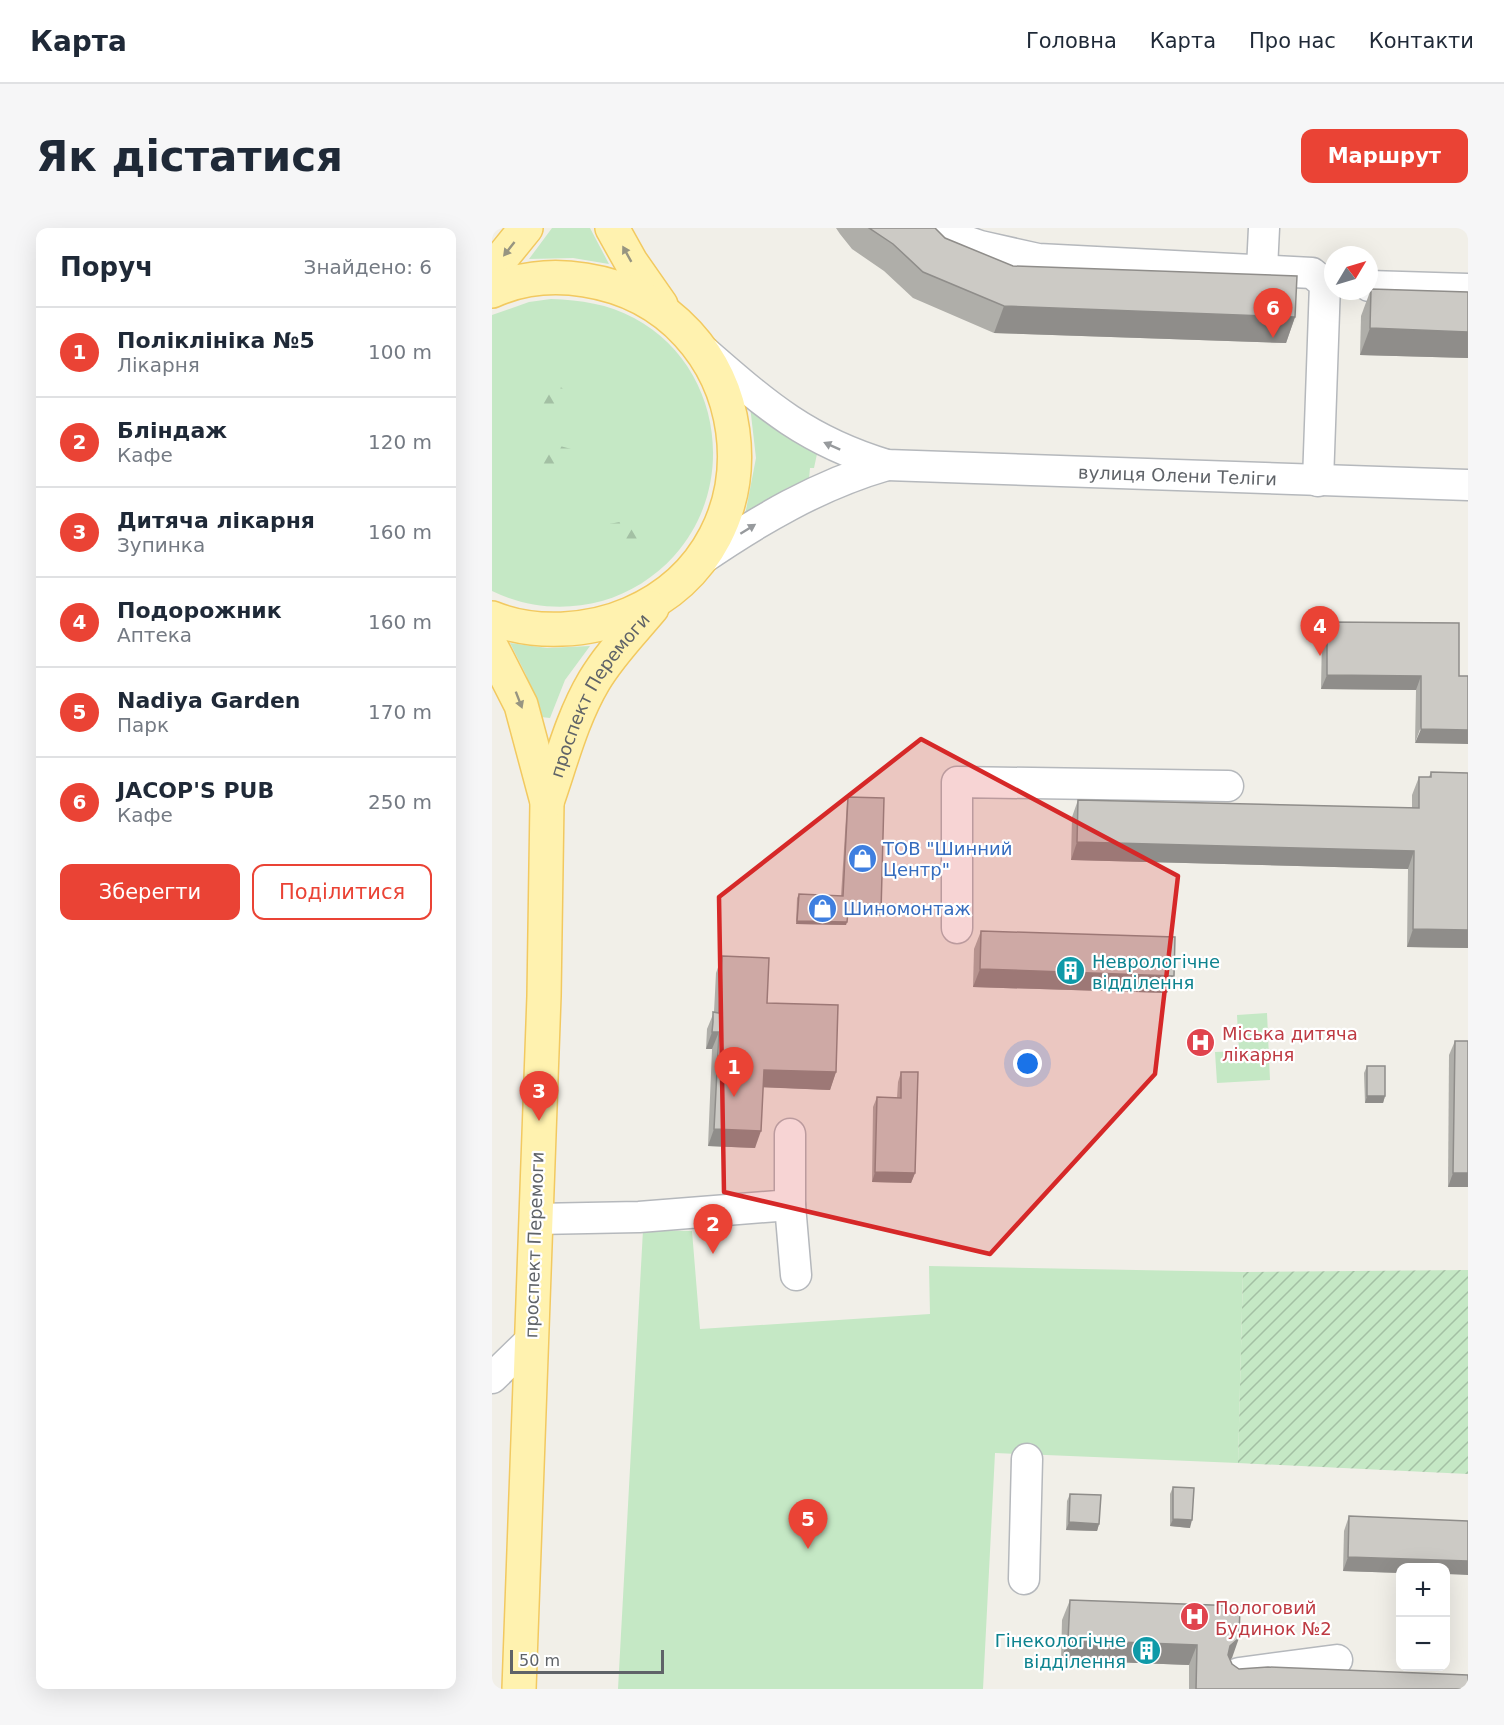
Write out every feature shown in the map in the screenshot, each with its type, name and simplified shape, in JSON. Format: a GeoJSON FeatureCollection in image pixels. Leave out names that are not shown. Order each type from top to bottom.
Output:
{"type":"FeatureCollection","features":[{"type":"Feature","properties":{"kind":"main road"},"geometry":{"type":"LineString","coordinates":[[492,270],[526,228]]}},
{"type":"Feature","properties":{"kind":"main road"},"geometry":{"type":"LineString","coordinates":[[492,618],[545,628],[595,626],[642,609],[663,596],[699,561],[713,540],[726,509],[735,468],[736,443],[726,394],[702,350],[667,314],[631,262],[612,228]]}},
{"type":"Feature","properties":{"kind":"main road"},"geometry":{"type":"LineString","coordinates":[[492,291],[525,281],[575,278],[624,290],[667,314]]}},
{"type":"Feature","properties":{"kind":"main road","name":"проспект Перемоги"},"geometry":{"type":"LineString","coordinates":[[547,802],[573,726],[593,682],[663,596]]}},
{"type":"Feature","properties":{"kind":"main road","name":"проспект Перемоги"},"geometry":{"type":"LineString","coordinates":[[492,648],[521,705],[547,802],[544,996],[519,1689]]}},
{"type":"Feature","properties":{"kind":"street"},"geometry":{"type":"LineString","coordinates":[[940,228],[954,237],[980,246],[1038,259],[1262,269],[1312,273],[1324,281]]}},
{"type":"Feature","properties":{"kind":"street"},"geometry":{"type":"LineString","coordinates":[[1262,269],[1264,228]]}},
{"type":"Feature","properties":{"kind":"street"},"geometry":{"type":"LineString","coordinates":[[1378,286],[1468,289]]}},
{"type":"Feature","properties":{"kind":"street"},"geometry":{"type":"LineString","coordinates":[[1318,481],[1328,300]]}},
{"type":"Feature","properties":{"kind":"street","name":"вулиця Олени Теліги"},"geometry":{"type":"LineString","coordinates":[[702,350],[796,426],[844,451],[887,465],[1468,485]]}},
{"type":"Feature","properties":{"kind":"street","name":"вулиця Олени Теліги"},"geometry":{"type":"LineString","coordinates":[[699,561],[799,499],[840,480],[887,465]]}},
{"type":"Feature","properties":{"kind":"street"},"geometry":{"type":"LineString","coordinates":[[957,928],[957,782],[1228,786]]}},
{"type":"Feature","properties":{"kind":"street"},"geometry":{"type":"LineString","coordinates":[[790,1134],[790,1204],[796,1275]]}},
{"type":"Feature","properties":{"kind":"street"},"geometry":{"type":"LineString","coordinates":[[536,1219],[639,1217],[790,1204]]}},
{"type":"Feature","properties":{"kind":"street"},"geometry":{"type":"LineString","coordinates":[[492,1378],[530,1341]]}},
{"type":"Feature","properties":{"kind":"street"},"geometry":{"type":"LineString","coordinates":[[1024,1579],[1027,1459]]}},
{"type":"Feature","properties":{"kind":"street"},"geometry":{"type":"LineString","coordinates":[[1238,1673],[1337,1660]]}},
{"type":"Feature","properties":{"kind":"highlighted area"},"geometry":{"type":"Polygon","coordinates":[[[921,739],[1178,876],[1155,1074],[990,1254],[724,1192],[719,897],[921,739]]]}},
{"type":"Feature","properties":{"kind":"green space"},"geometry":{"type":"Polygon","coordinates":[[[552,228],[590,228],[609,264],[573,258],[529,259],[552,228]]]}},
{"type":"Feature","properties":{"kind":"green space"},"geometry":{"type":"Polygon","coordinates":[[[551,299],[584,302],[614,309],[634,318],[663,338],[686,364],[702,395],[711,427],[713,461],[707,495],[695,527],[674,556],[659,571],[632,589],[612,598],[588,604],[560,607],[519,601],[492,591],[492,315],[529,302],[551,299]]]}},
{"type":"Feature","properties":{"kind":"green space"},"geometry":{"type":"Polygon","coordinates":[[[548,380],[554,381],[563,389],[554,405],[549,409],[536,398],[548,380]]]}},
{"type":"Feature","properties":{"kind":"green space"},"geometry":{"type":"Polygon","coordinates":[[[750,406],[779,431],[817,454],[814,468],[810,468],[809,479],[787,488],[745,515],[756,458],[750,406]]]}},
{"type":"Feature","properties":{"kind":"green space"},"geometry":{"type":"Polygon","coordinates":[[[545,444],[575,450],[573,456],[551,473],[536,459],[544,452],[545,444]]]}},
{"type":"Feature","properties":{"kind":"green space"},"geometry":{"type":"Polygon","coordinates":[[[630,520],[639,541],[632,545],[615,542],[609,532],[609,524],[630,520]]]}},
{"type":"Feature","properties":{"kind":"green space"},"geometry":{"type":"Polygon","coordinates":[[[510,643],[547,648],[590,646],[565,680],[550,718],[541,717],[526,675],[510,643]]]}},
{"type":"Feature","properties":{"kind":"green space"},"geometry":{"type":"Polygon","coordinates":[[[1267,1013],[1270,1080],[1217,1083],[1215,1052],[1239,1051],[1237,1015],[1267,1013]]]}},
{"type":"Feature","properties":{"kind":"green space"},"geometry":{"type":"Polygon","coordinates":[[[643,1230],[692,1231],[700,1329],[930,1314],[929,1266],[1243,1272],[1238,1463],[995,1453],[983,1689],[618,1689],[643,1230]]]}},
{"type":"Feature","properties":{"kind":"green space"},"geometry":{"type":"Polygon","coordinates":[[[1468,1270],[1468,1474],[1238,1463],[1243,1272],[1468,1270]]]}},
{"type":"Feature","properties":{"kind":"building"},"geometry":{"type":"Polygon","coordinates":[[[869,228],[935,228],[945,238],[1013,266],[1297,276],[1295,317],[1004,306],[923,272],[893,244],[869,228]]]}},
{"type":"Feature","properties":{"kind":"building"},"geometry":{"type":"Polygon","coordinates":[[[1378,289],[1468,292],[1468,332],[1370,328],[1371,300],[1378,300],[1378,289]]]}},
{"type":"Feature","properties":{"kind":"building"},"geometry":{"type":"Polygon","coordinates":[[[1327,622],[1459,623],[1459,676],[1468,676],[1468,730],[1421,729],[1421,676],[1327,675],[1327,622]]]}},
{"type":"Feature","properties":{"kind":"building"},"geometry":{"type":"Polygon","coordinates":[[[1431,772],[1468,773],[1468,930],[1413,929],[1414,851],[1077,842],[1078,800],[1419,808],[1419,777],[1431,777],[1431,772]]]}},
{"type":"Feature","properties":{"kind":"building","name":"ТОВ \"Шинний Центр\""},"geometry":{"type":"Polygon","coordinates":[[[848,797],[884,798],[881,912],[848,912],[847,922],[797,921],[799,894],[843,896],[848,797]]]}},
{"type":"Feature","properties":{"kind":"building"},"geometry":{"type":"Polygon","coordinates":[[[981,931],[1175,937],[1174,976],[980,969],[981,931]]]}},
{"type":"Feature","properties":{"kind":"building"},"geometry":{"type":"Polygon","coordinates":[[[722,956],[769,958],[767,1003],[838,1005],[836,1072],[764,1070],[761,1131],[714,1129],[719,1032],[712,1032],[713,1012],[719,1013],[722,956]]]}},
{"type":"Feature","properties":{"kind":"building"},"geometry":{"type":"Polygon","coordinates":[[[1455,1041],[1468,1041],[1468,1173],[1453,1173],[1455,1041]]]}},
{"type":"Feature","properties":{"kind":"building"},"geometry":{"type":"Polygon","coordinates":[[[1367,1066],[1385,1066],[1385,1096],[1367,1096],[1367,1066]]]}},
{"type":"Feature","properties":{"kind":"building"},"geometry":{"type":"Polygon","coordinates":[[[901,1072],[918,1072],[915,1173],[875,1172],[877,1097],[901,1098],[901,1072]]]}},
{"type":"Feature","properties":{"kind":"building"},"geometry":{"type":"Polygon","coordinates":[[[1173,1487],[1194,1488],[1192,1520],[1173,1519],[1173,1487]]]}},
{"type":"Feature","properties":{"kind":"building"},"geometry":{"type":"Polygon","coordinates":[[[1070,1494],[1101,1495],[1099,1524],[1069,1522],[1070,1494]]]}},
{"type":"Feature","properties":{"kind":"building"},"geometry":{"type":"Polygon","coordinates":[[[1349,1516],[1468,1521],[1468,1561],[1348,1557],[1349,1516]]]}},
{"type":"Feature","properties":{"kind":"building"},"geometry":{"type":"Polygon","coordinates":[[[1070,1600],[1240,1606],[1239,1638],[1230,1646],[1228,1655],[1232,1664],[1239,1669],[1268,1667],[1468,1675],[1468,1689],[1196,1689],[1197,1645],[1068,1640],[1070,1600]]]}},
{"type":"Feature","properties":{"kind":"place","name":"JACOP'S PUB"},"geometry":{"type":"Point","coordinates":[1273,338]}},
{"type":"Feature","properties":{"kind":"place","name":"Подорожник"},"geometry":{"type":"Point","coordinates":[1320,656]}},
{"type":"Feature","properties":{"kind":"place","name":"ТОВ \"Шинний Центр\""},"geometry":{"type":"Point","coordinates":[862,858]}},
{"type":"Feature","properties":{"kind":"place","name":"Шиномонтаж"},"geometry":{"type":"Point","coordinates":[822,908]}},
{"type":"Feature","properties":{"kind":"place","name":"Неврологічне відділення"},"geometry":{"type":"Point","coordinates":[1071,971]}},
{"type":"Feature","properties":{"kind":"place","name":"Міська дитяча лікарня"},"geometry":{"type":"Point","coordinates":[1201,1043]}},
{"type":"Feature","properties":{"kind":"place","name":"Поліклініка №5"},"geometry":{"type":"Point","coordinates":[734,1097]}},
{"type":"Feature","properties":{"kind":"place","name":"Дитяча лікарня"},"geometry":{"type":"Point","coordinates":[539,1121]}},
{"type":"Feature","properties":{"kind":"place","name":"Бліндаж"},"geometry":{"type":"Point","coordinates":[713,1254]}},
{"type":"Feature","properties":{"kind":"place","name":"Nadiya Garden"},"geometry":{"type":"Point","coordinates":[808,1549]}},
{"type":"Feature","properties":{"kind":"place","name":"Пологовий Будинок №2"},"geometry":{"type":"Point","coordinates":[1194,1617]}},
{"type":"Feature","properties":{"kind":"place","name":"Гінекологічне відділення"},"geometry":{"type":"Point","coordinates":[1147,1650]}}]}
